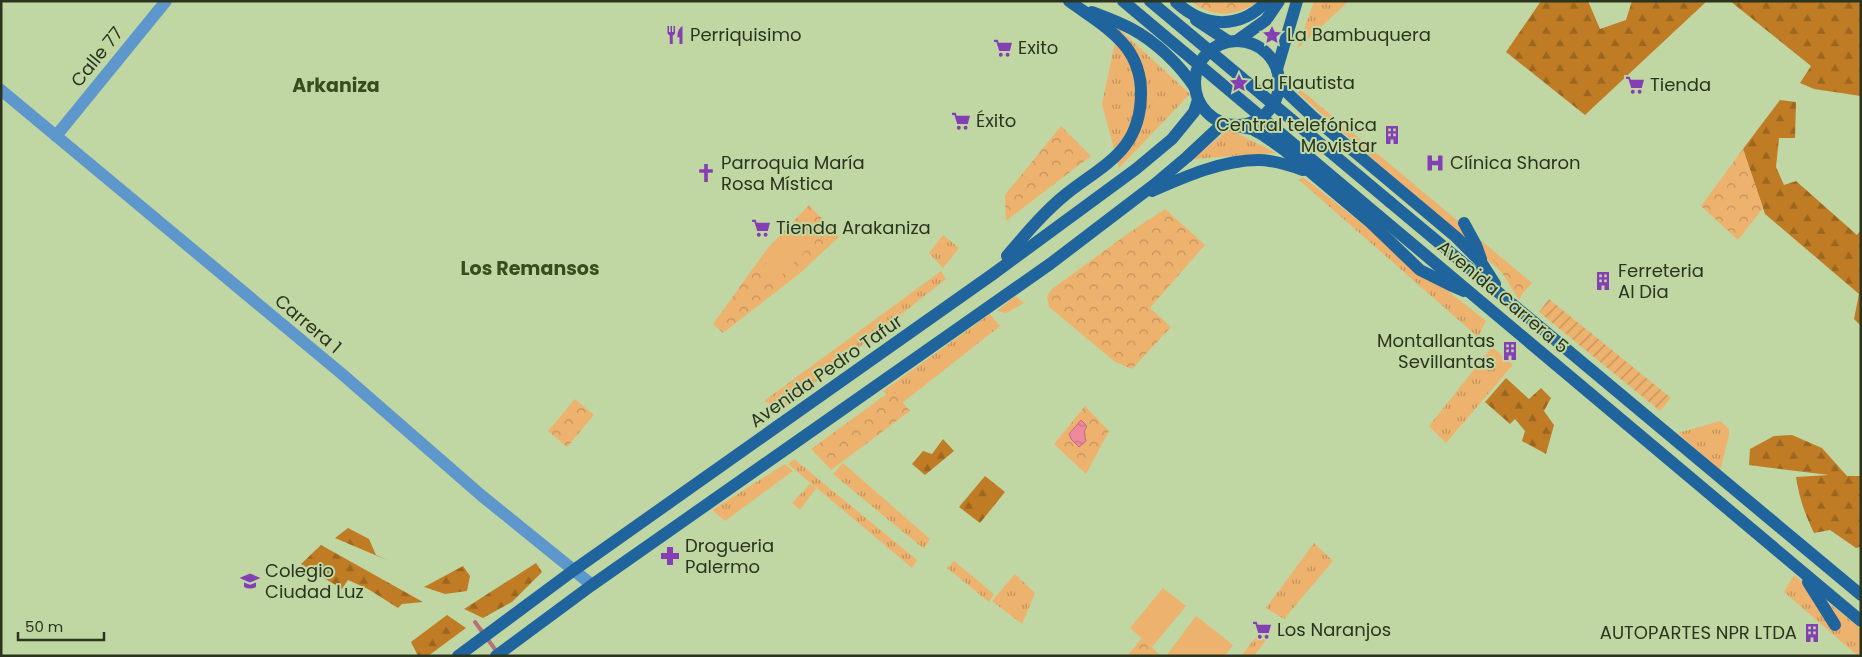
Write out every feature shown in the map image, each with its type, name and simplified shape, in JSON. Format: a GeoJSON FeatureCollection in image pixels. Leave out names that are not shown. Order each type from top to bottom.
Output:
{"type":"FeatureCollection","features":[{"type":"Feature","properties":{"kind":"main road"},"geometry":{"type":"LineString","coordinates":[[1070,1],[1139,33],[1181,69],[1209,115],[1231,125],[1252,129],[1263,134],[1389,239],[1420,270],[1450,285],[1472,293]]}},
{"type":"Feature","properties":{"kind":"main road"},"geometry":{"type":"LineString","coordinates":[[993,274],[1045,214],[1065,195],[1096,173],[1122,150],[1137,126],[1141,90],[1139,74],[1133,59],[1126,46],[1110,31],[1070,1]]}},
{"type":"Feature","properties":{"kind":"main road","name":"Avenida Carrera 5"},"geometry":{"type":"LineString","coordinates":[[1123,1],[1861,621]]}},
{"type":"Feature","properties":{"kind":"main road","name":"Avenida Carrera 5"},"geometry":{"type":"LineString","coordinates":[[1150,1],[1861,595]]}},
{"type":"Feature","properties":{"kind":"main road"},"geometry":{"type":"LineString","coordinates":[[1176,2],[1186,11],[1198,17],[1210,21],[1223,22],[1236,21],[1249,16],[1267,1]]}},
{"type":"Feature","properties":{"kind":"main road"},"geometry":{"type":"LineString","coordinates":[[1196,94],[1196,70],[1212,48],[1233,41],[1266,20],[1278,1]]}},
{"type":"Feature","properties":{"kind":"main road"},"geometry":{"type":"LineString","coordinates":[[1277,69],[1297,1]]}},
{"type":"Feature","properties":{"kind":"main road"},"geometry":{"type":"LineString","coordinates":[[496,656],[592,585],[1050,264],[1187,157],[1217,128],[1248,124],[1266,114],[1278,95],[1279,84],[1277,69],[1268,54],[1255,44],[1233,41],[1200,24],[1176,2]]}},
{"type":"Feature","properties":{"kind":"main road","name":"Avenida Carrera 5"},"geometry":{"type":"LineString","coordinates":[[1279,84],[1313,117],[1456,237],[1484,266],[1500,293]]}},
{"type":"Feature","properties":{"kind":"main road","name":"Avenida Pedro Tafur"},"geometry":{"type":"LineString","coordinates":[[458,656],[574,570],[993,274],[1161,149],[1194,112],[1196,94]]}},
{"type":"Feature","properties":{"kind":"main road"},"geometry":{"type":"LineString","coordinates":[[1126,206],[1172,182],[1237,162],[1259,160],[1282,163],[1303,170],[1322,182]]}},
{"type":"Feature","properties":{"kind":"main road"},"geometry":{"type":"LineString","coordinates":[[1464,223],[1476,245],[1484,266]]}},
{"type":"Feature","properties":{"kind":"main road"},"geometry":{"type":"LineString","coordinates":[[1801,571],[1835,625]]}},
{"type":"Feature","properties":{"kind":"street","name":"Calle 77"},"geometry":{"type":"LineString","coordinates":[[56,136],[166,1]]}},
{"type":"Feature","properties":{"kind":"street","name":"Carrera 1"},"geometry":{"type":"LineString","coordinates":[[1,90],[342,374],[482,496],[592,585]]}},
{"type":"Feature","properties":{"kind":"green space"},"geometry":{"type":"Polygon","coordinates":[[[1191,1],[1258,1],[1234,13],[1215,13],[1198,7],[1191,1]]]}},
{"type":"Feature","properties":{"kind":"green space"},"geometry":{"type":"Polygon","coordinates":[[[1314,1],[1349,1],[1297,49],[1314,1]]]}},
{"type":"Feature","properties":{"kind":"green space"},"geometry":{"type":"Polygon","coordinates":[[[1541,1],[1588,1],[1600,29],[1626,20],[1632,1],[1707,1],[1585,115],[1506,52],[1541,1]]]}},
{"type":"Feature","properties":{"kind":"green space"},"geometry":{"type":"Polygon","coordinates":[[[1730,1],[1861,1],[1861,96],[1814,89],[1800,83],[1811,66],[1730,1]]]}},
{"type":"Feature","properties":{"kind":"green space"},"geometry":{"type":"Polygon","coordinates":[[[1118,28],[1190,94],[1119,168],[1102,104],[1118,28]]]}},
{"type":"Feature","properties":{"kind":"green space"},"geometry":{"type":"Polygon","coordinates":[[[1300,89],[1532,283],[1524,292],[1298,93],[1300,89]]]}},
{"type":"Feature","properties":{"kind":"green space"},"geometry":{"type":"Polygon","coordinates":[[[1780,100],[1796,102],[1795,138],[1779,138],[1776,167],[1784,185],[1796,181],[1857,235],[1861,230],[1861,326],[1854,319],[1859,294],[1765,214],[1743,149],[1780,100]]]}},
{"type":"Feature","properties":{"kind":"green space"},"geometry":{"type":"Polygon","coordinates":[[[1061,126],[1091,156],[1006,221],[1005,195],[1061,126]]]}},
{"type":"Feature","properties":{"kind":"green space"},"geometry":{"type":"Polygon","coordinates":[[[1229,129],[1276,153],[1193,159],[1229,129]]]}},
{"type":"Feature","properties":{"kind":"green space"},"geometry":{"type":"Polygon","coordinates":[[[1743,149],[1763,208],[1738,240],[1701,206],[1743,149]]]}},
{"type":"Feature","properties":{"kind":"green space"},"geometry":{"type":"Polygon","coordinates":[[[1303,177],[1486,321],[1478,337],[1299,180],[1303,177]]]}},
{"type":"Feature","properties":{"kind":"green space"},"geometry":{"type":"Polygon","coordinates":[[[809,205],[839,237],[799,274],[723,333],[713,324],[767,249],[809,205]]]}},
{"type":"Feature","properties":{"kind":"green space"},"geometry":{"type":"Polygon","coordinates":[[[1165,209],[1205,245],[1150,308],[1171,327],[1132,369],[1115,362],[1049,307],[1047,296],[1052,289],[1165,209]]]}},
{"type":"Feature","properties":{"kind":"green space"},"geometry":{"type":"Polygon","coordinates":[[[796,233],[809,247],[778,279],[764,265],[796,233]]]}},
{"type":"Feature","properties":{"kind":"green space"},"geometry":{"type":"Polygon","coordinates":[[[943,235],[959,248],[943,268],[929,253],[943,235]]]}},
{"type":"Feature","properties":{"kind":"green space"},"geometry":{"type":"Polygon","coordinates":[[[1486,247],[1528,284],[1519,300],[1486,247]]]}},
{"type":"Feature","properties":{"kind":"green space"},"geometry":{"type":"Polygon","coordinates":[[[941,271],[946,279],[781,409],[764,401],[941,271]]]}},
{"type":"Feature","properties":{"kind":"green space"},"geometry":{"type":"Polygon","coordinates":[[[1015,296],[1024,303],[1006,313],[997,311],[1015,296]]]}},
{"type":"Feature","properties":{"kind":"green space"},"geometry":{"type":"Polygon","coordinates":[[[1549,299],[1671,398],[1660,411],[1539,312],[1549,299]]]}},
{"type":"Feature","properties":{"kind":"green space"},"geometry":{"type":"Polygon","coordinates":[[[990,314],[1000,326],[897,407],[883,391],[990,314]]]}},
{"type":"Feature","properties":{"kind":"green space"},"geometry":{"type":"Polygon","coordinates":[[[1492,347],[1513,365],[1446,443],[1429,426],[1492,347]]]}},
{"type":"Feature","properties":{"kind":"green space"},"geometry":{"type":"Polygon","coordinates":[[[1506,378],[1529,399],[1541,388],[1551,398],[1544,411],[1554,425],[1546,454],[1522,441],[1525,431],[1515,419],[1510,424],[1485,402],[1506,378]]]}},
{"type":"Feature","properties":{"kind":"green space"},"geometry":{"type":"Polygon","coordinates":[[[892,390],[910,411],[831,470],[811,449],[892,390]]]}},
{"type":"Feature","properties":{"kind":"green space"},"geometry":{"type":"Polygon","coordinates":[[[575,399],[594,415],[567,447],[548,431],[575,399]]]}},
{"type":"Feature","properties":{"kind":"green space"},"geometry":{"type":"Polygon","coordinates":[[[1085,406],[1109,431],[1086,474],[1054,444],[1085,406]]]}},
{"type":"Feature","properties":{"kind":"green space"},"geometry":{"type":"Polygon","coordinates":[[[1720,421],[1729,429],[1729,435],[1720,471],[1678,433],[1720,421]]]}},
{"type":"Feature","properties":{"kind":"green space"},"geometry":{"type":"Polygon","coordinates":[[[1792,435],[1822,448],[1847,476],[1861,476],[1861,547],[1856,548],[1830,530],[1814,533],[1805,513],[1796,477],[1829,475],[1749,465],[1750,449],[1774,436],[1792,435]]]}},
{"type":"Feature","properties":{"kind":"green space"},"geometry":{"type":"Polygon","coordinates":[[[943,439],[954,451],[925,475],[912,464],[923,451],[932,454],[943,439]]]}},
{"type":"Feature","properties":{"kind":"green space"},"geometry":{"type":"Polygon","coordinates":[[[794,459],[917,560],[912,568],[788,464],[794,459]]]}},
{"type":"Feature","properties":{"kind":"green space"},"geometry":{"type":"Polygon","coordinates":[[[843,463],[930,539],[924,549],[833,474],[843,463]]]}},
{"type":"Feature","properties":{"kind":"green space"},"geometry":{"type":"Polygon","coordinates":[[[785,464],[793,471],[725,521],[712,510],[785,464]]]}},
{"type":"Feature","properties":{"kind":"green space"},"geometry":{"type":"Polygon","coordinates":[[[985,476],[1005,492],[980,523],[959,507],[985,476]]]}},
{"type":"Feature","properties":{"kind":"green space"},"geometry":{"type":"Polygon","coordinates":[[[810,484],[816,488],[800,510],[792,503],[810,484]]]}},
{"type":"Feature","properties":{"kind":"green space"},"geometry":{"type":"Polygon","coordinates":[[[348,528],[369,539],[376,555],[389,561],[335,538],[348,528]]]}},
{"type":"Feature","properties":{"kind":"green space"},"geometry":{"type":"Polygon","coordinates":[[[1314,543],[1333,561],[1284,619],[1266,608],[1314,543]]]}},
{"type":"Feature","properties":{"kind":"green space"},"geometry":{"type":"Polygon","coordinates":[[[321,545],[423,602],[402,604],[398,608],[368,589],[348,580],[342,589],[301,564],[321,545]]]}},
{"type":"Feature","properties":{"kind":"green space"},"geometry":{"type":"Polygon","coordinates":[[[954,561],[994,594],[989,602],[947,568],[954,561]]]}},
{"type":"Feature","properties":{"kind":"green space"},"geometry":{"type":"Polygon","coordinates":[[[536,563],[542,572],[512,602],[483,618],[464,609],[536,563]]]}},
{"type":"Feature","properties":{"kind":"green space"},"geometry":{"type":"Polygon","coordinates":[[[463,566],[470,576],[467,591],[445,594],[424,587],[463,566]]]}},
{"type":"Feature","properties":{"kind":"green space"},"geometry":{"type":"Polygon","coordinates":[[[1015,574],[1035,593],[1022,624],[992,601],[1015,574]]]}},
{"type":"Feature","properties":{"kind":"green space"},"geometry":{"type":"Polygon","coordinates":[[[1794,575],[1861,629],[1861,656],[1858,656],[1784,592],[1794,575]]]}},
{"type":"Feature","properties":{"kind":"green space"},"geometry":{"type":"Polygon","coordinates":[[[1163,588],[1186,606],[1152,647],[1130,628],[1163,588]]]}},
{"type":"Feature","properties":{"kind":"green space"},"geometry":{"type":"Polygon","coordinates":[[[447,615],[466,628],[428,656],[418,656],[411,642],[447,615]]]}},
{"type":"Feature","properties":{"kind":"green space"},"geometry":{"type":"Polygon","coordinates":[[[1196,616],[1233,645],[1225,656],[1166,656],[1196,616]]]}},
{"type":"Feature","properties":{"kind":"green space"},"geometry":{"type":"Polygon","coordinates":[[[1260,632],[1266,640],[1254,656],[1241,656],[1260,632]]]}},
{"type":"Feature","properties":{"kind":"green space"},"geometry":{"type":"Polygon","coordinates":[[[1142,638],[1161,656],[1127,656],[1142,638]]]}},
{"type":"Feature","properties":{"kind":"water"},"geometry":{"type":"Polygon","coordinates":[[[1081,420],[1087,426],[1084,432],[1086,441],[1079,447],[1069,434],[1081,420]]]}},
{"type":"Feature","properties":{"kind":"waterway"},"geometry":{"type":"LineString","coordinates":[[475,622],[497,652]]}},
{"type":"Feature","properties":{"kind":"place","name":"Perriquisimo"},"geometry":{"type":"Point","coordinates":[675,35]}},
{"type":"Feature","properties":{"kind":"place","name":"La Bambuquera"},"geometry":{"type":"Point","coordinates":[1272,35]}},
{"type":"Feature","properties":{"kind":"place","name":"Exito"},"geometry":{"type":"Point","coordinates":[1003,48]}},
{"type":"Feature","properties":{"kind":"place","name":"La Flautista"},"geometry":{"type":"Point","coordinates":[1239,83]}},
{"type":"Feature","properties":{"kind":"place","name":"Tienda"},"geometry":{"type":"Point","coordinates":[1635,85]}},
{"type":"Feature","properties":{"kind":"place","name":"Éxito"},"geometry":{"type":"Point","coordinates":[961,121]}},
{"type":"Feature","properties":{"kind":"place","name":"Central telefónica Movistar"},"geometry":{"type":"Point","coordinates":[1392,135]}},
{"type":"Feature","properties":{"kind":"place","name":"Clínica Sharon"},"geometry":{"type":"Point","coordinates":[1435,163]}},
{"type":"Feature","properties":{"kind":"place","name":"Parroquia María Rosa Mística"},"geometry":{"type":"Point","coordinates":[706,173]}},
{"type":"Feature","properties":{"kind":"place","name":"Tienda Arakaniza"},"geometry":{"type":"Point","coordinates":[761,228]}},
{"type":"Feature","properties":{"kind":"place","name":"Ferreteria Al Dia"},"geometry":{"type":"Point","coordinates":[1603,281]}},
{"type":"Feature","properties":{"kind":"place","name":"Montallantas Sevillantas"},"geometry":{"type":"Point","coordinates":[1510,351]}},
{"type":"Feature","properties":{"kind":"place","name":"Drogueria Palermo"},"geometry":{"type":"Point","coordinates":[670,556]}},
{"type":"Feature","properties":{"kind":"place","name":"Colegio Ciudad Luz"},"geometry":{"type":"Point","coordinates":[250,581]}},
{"type":"Feature","properties":{"kind":"place","name":"Los Naranjos"},"geometry":{"type":"Point","coordinates":[1262,630]}},
{"type":"Feature","properties":{"kind":"place","name":"AUTOPARTES NPR LTDA"},"geometry":{"type":"Point","coordinates":[1812,633]}},
{"type":"Feature","properties":{"kind":"district","name":"Arkaniza"},"geometry":{"type":"Point","coordinates":[336,85]}},
{"type":"Feature","properties":{"kind":"district","name":"Los Remansos"},"geometry":{"type":"Point","coordinates":[530,268]}}]}
